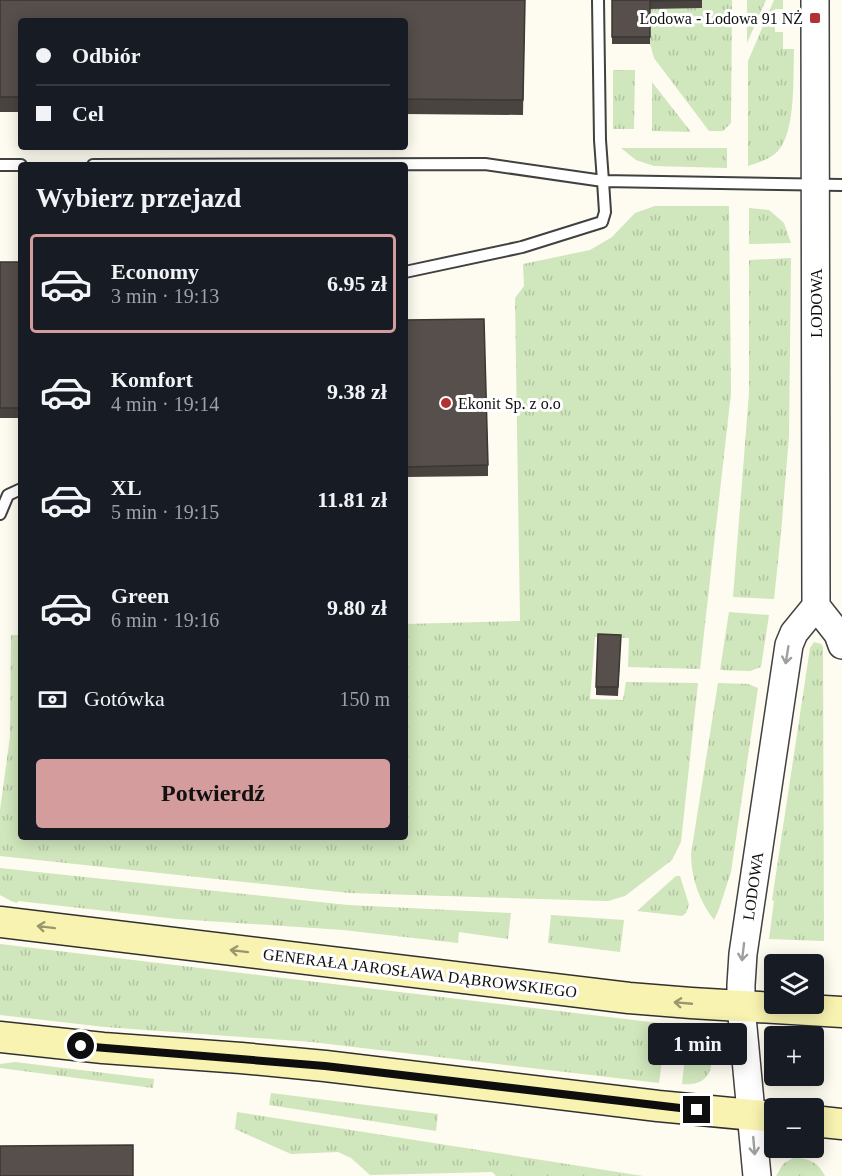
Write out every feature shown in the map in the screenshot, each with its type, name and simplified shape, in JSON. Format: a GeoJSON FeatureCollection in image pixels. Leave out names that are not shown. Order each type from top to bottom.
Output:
{"type":"FeatureCollection","features":[{"type":"Feature","properties":{"kind":"main road","name":"GENERAŁA JAROSŁAWA DĄBROWSKIEGO"},"geometry":{"type":"LineString","coordinates":[[0,922],[617,996],[842,1012]]}},
{"type":"Feature","properties":{"kind":"main road"},"geometry":{"type":"LineString","coordinates":[[0,1037],[103,1048],[325,1066],[658,1106],[763,1116]]}},
{"type":"Feature","properties":{"kind":"main road"},"geometry":{"type":"LineString","coordinates":[[824,1122],[842,1124]]}},
{"type":"Feature","properties":{"kind":"street","name":"LODOWA"},"geometry":{"type":"LineString","coordinates":[[757,1176],[763,1116],[741,1006],[744,946],[789,645],[794,633],[816,606],[829,184],[815,0]]}},
{"type":"Feature","properties":{"kind":"street"},"geometry":{"type":"LineString","coordinates":[[816,606],[838,634],[842,645]]}},
{"type":"Feature","properties":{"kind":"lane"},"geometry":{"type":"LineString","coordinates":[[408,272],[522,247],[602,222],[605,212],[600,140],[598,0]]}},
{"type":"Feature","properties":{"kind":"lane"},"geometry":{"type":"LineString","coordinates":[[408,164],[485,164],[603,181],[829,184]]}},
{"type":"Feature","properties":{"kind":"lane"},"geometry":{"type":"LineString","coordinates":[[0,165],[18,165]]}},
{"type":"Feature","properties":{"kind":"lane"},"geometry":{"type":"LineString","coordinates":[[0,514],[8,495],[18,490]]}},
{"type":"Feature","properties":{"kind":"green space"},"geometry":{"type":"Polygon","coordinates":[[[650,0],[732,0],[731,123],[723,131],[709,131],[654,58],[650,44],[650,0]]]}},
{"type":"Feature","properties":{"kind":"green space"},"geometry":{"type":"Polygon","coordinates":[[[747,0],[766,0],[747,43],[747,0]]]}},
{"type":"Feature","properties":{"kind":"green space"},"geometry":{"type":"Polygon","coordinates":[[[774,0],[783,0],[783,9],[775,9],[775,32],[783,32],[783,49],[794,49],[791,117],[784,142],[778,151],[767,159],[748,166],[748,61],[774,0]]]}},
{"type":"Feature","properties":{"kind":"green space"},"geometry":{"type":"Polygon","coordinates":[[[613,70],[635,70],[634,129],[613,129],[613,70]]]}},
{"type":"Feature","properties":{"kind":"green space"},"geometry":{"type":"Polygon","coordinates":[[[652,82],[691,132],[652,131],[652,82]]]}},
{"type":"Feature","properties":{"kind":"green space"},"geometry":{"type":"Polygon","coordinates":[[[621,148],[727,148],[727,168],[654,166],[636,160],[621,148]]]}},
{"type":"Feature","properties":{"kind":"green space"},"geometry":{"type":"Polygon","coordinates":[[[655,206],[729,206],[731,393],[700,669],[628,667],[629,638],[595,637],[590,699],[623,700],[626,682],[698,683],[681,842],[672,860],[625,896],[608,901],[349,893],[0,856],[0,810],[10,737],[11,635],[18,635],[18,840],[408,840],[408,624],[520,621],[515,298],[524,286],[523,264],[590,250],[612,237],[635,213],[655,206]]]}},
{"type":"Feature","properties":{"kind":"green space"},"geometry":{"type":"Polygon","coordinates":[[[749,208],[769,210],[784,223],[791,243],[749,244],[749,208]]]}},
{"type":"Feature","properties":{"kind":"green space"},"geometry":{"type":"Polygon","coordinates":[[[791,258],[789,436],[774,599],[733,597],[749,393],[749,260],[791,258]]]}},
{"type":"Feature","properties":{"kind":"green space"},"geometry":{"type":"Polygon","coordinates":[[[729,612],[769,615],[761,667],[750,671],[720,670],[729,612]]]}},
{"type":"Feature","properties":{"kind":"green space"},"geometry":{"type":"Polygon","coordinates":[[[814,642],[823,647],[824,941],[769,939],[774,901],[772,900],[810,648],[814,642]]]}},
{"type":"Feature","properties":{"kind":"green space"},"geometry":{"type":"Polygon","coordinates":[[[718,683],[748,684],[758,688],[731,872],[714,920],[697,888],[692,872],[691,854],[718,683]]]}},
{"type":"Feature","properties":{"kind":"green space"},"geometry":{"type":"Polygon","coordinates":[[[0,868],[348,905],[511,913],[508,939],[459,932],[458,943],[343,930],[177,919],[18,901],[17,903],[0,895],[0,868]]]}},
{"type":"Feature","properties":{"kind":"green space"},"geometry":{"type":"Polygon","coordinates":[[[676,876],[680,876],[689,905],[686,913],[682,916],[637,911],[676,876]]]}},
{"type":"Feature","properties":{"kind":"green space"},"geometry":{"type":"Polygon","coordinates":[[[551,915],[624,920],[620,952],[548,943],[551,915]]]}},
{"type":"Feature","properties":{"kind":"green space"},"geometry":{"type":"Polygon","coordinates":[[[0,944],[667,1024],[659,1083],[312,1042],[105,1027],[0,1015],[0,944]]]}},
{"type":"Feature","properties":{"kind":"green space"},"geometry":{"type":"Polygon","coordinates":[[[688,1029],[702,1034],[709,1040],[712,1046],[712,1061],[706,1078],[696,1083],[682,1084],[688,1029]]]}},
{"type":"Feature","properties":{"kind":"green space"},"geometry":{"type":"Polygon","coordinates":[[[15,1062],[154,1079],[153,1088],[0,1068],[0,1064],[15,1062]]]}},
{"type":"Feature","properties":{"kind":"green space"},"geometry":{"type":"Polygon","coordinates":[[[271,1093],[438,1114],[436,1131],[269,1105],[271,1093]]]}},
{"type":"Feature","properties":{"kind":"green space"},"geometry":{"type":"Polygon","coordinates":[[[237,1112],[643,1176],[496,1176],[492,1172],[370,1175],[351,1158],[338,1152],[291,1154],[235,1129],[237,1112]]]}},
{"type":"Feature","properties":{"kind":"green space"},"geometry":{"type":"Polygon","coordinates":[[[793,1158],[803,1159],[820,1168],[825,1176],[776,1176],[783,1164],[793,1158]]]}},
{"type":"Feature","properties":{"kind":"building"},"geometry":{"type":"Polygon","coordinates":[[[0,0],[525,0],[523,100],[408,99],[408,18],[18,18],[18,97],[0,97],[0,0]]]}},
{"type":"Feature","properties":{"kind":"building"},"geometry":{"type":"Polygon","coordinates":[[[612,0],[702,0],[650,1],[650,37],[612,37],[612,0]]]}},
{"type":"Feature","properties":{"kind":"building"},"geometry":{"type":"Polygon","coordinates":[[[0,262],[18,262],[18,408],[0,408],[0,262]]]}},
{"type":"Feature","properties":{"kind":"building","name":"Ekonit Sp. z o.o"},"geometry":{"type":"Polygon","coordinates":[[[484,319],[488,465],[408,467],[408,320],[484,319]]]}},
{"type":"Feature","properties":{"kind":"building"},"geometry":{"type":"Polygon","coordinates":[[[598,634],[621,635],[618,687],[596,687],[598,634]]]}},
{"type":"Feature","properties":{"kind":"building"},"geometry":{"type":"Polygon","coordinates":[[[133,1145],[133,1176],[0,1176],[0,1146],[133,1145]]]}},
{"type":"Feature","properties":{"kind":"place","name":"Lodowa - Lodowa 91 NŻ"},"geometry":{"type":"Point","coordinates":[815,18]}},
{"type":"Feature","properties":{"kind":"place","name":"Ekonit Sp. z o.o"},"geometry":{"type":"Point","coordinates":[446,403]}},
{"type":"Feature","properties":{"kind":"route"},"geometry":{"type":"LineString","coordinates":[[81,1046],[325,1066],[697,1110]]}}]}
